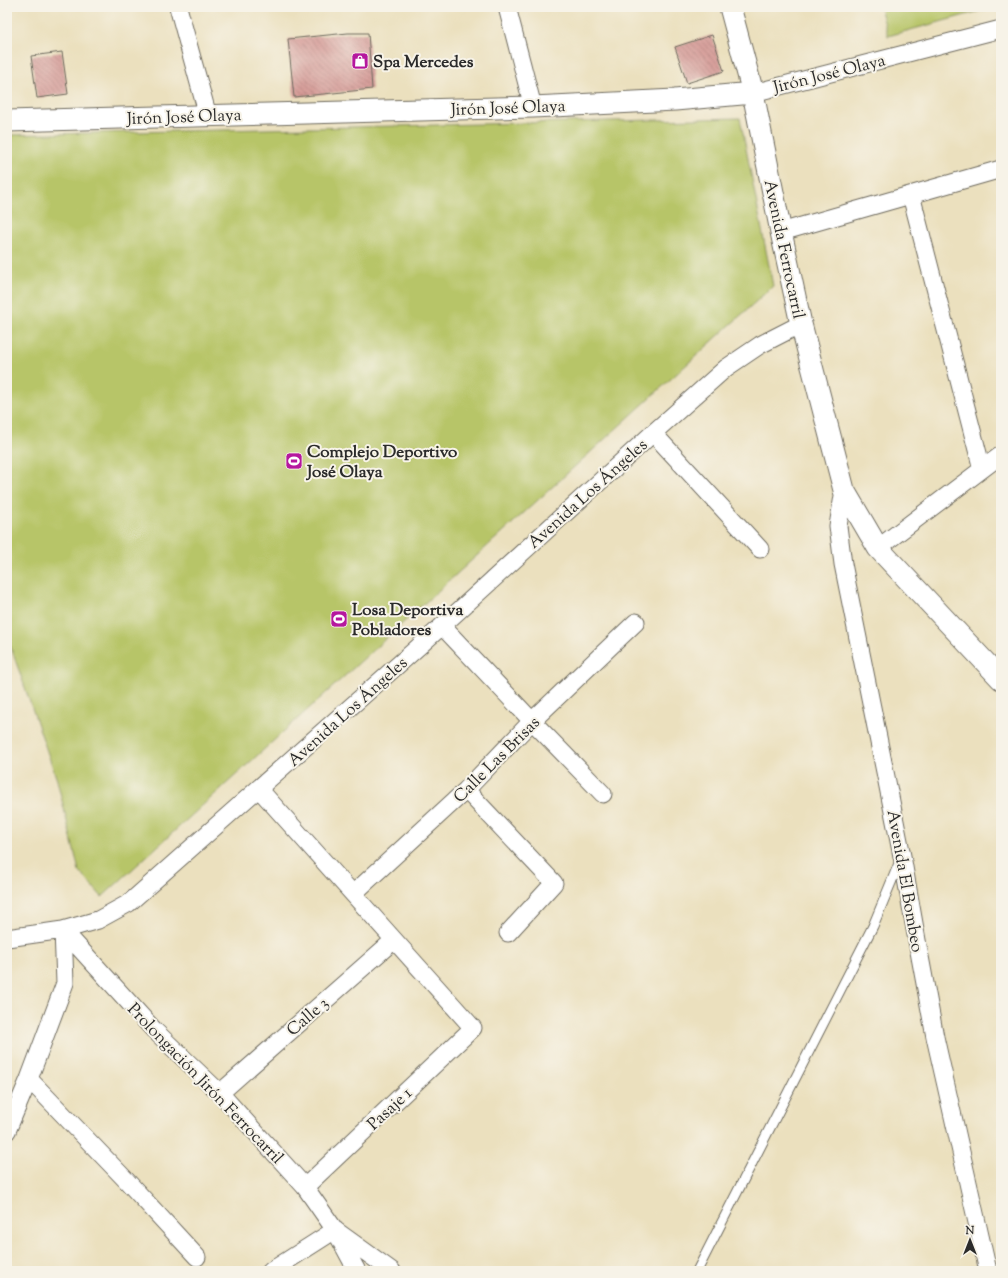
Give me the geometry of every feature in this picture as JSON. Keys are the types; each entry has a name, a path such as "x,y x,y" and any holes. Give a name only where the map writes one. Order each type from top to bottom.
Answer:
{"street":[{"path":"178,7 208,116"},
{"path":"508,7 534,107"},
{"name":"Avenida Ferrocarril","path":"730,7 752,93 801,324 844,490 878,548 1001,679"},
{"name":"Jirón José Olaya","path":"7,121 534,107 675,100 752,93 1001,29"},
{"path":"781,232 1001,169"},
{"path":"911,195 982,469"},
{"name":"Avenida Los Ángeles","path":"63,930 98,920 129,903 442,626 726,368 760,345 801,324"},
{"path":"654,433 760,549"},
{"path":"878,548 1001,455"},
{"name":"Avenida El Bombeo","path":"844,490 838,526 843,564 902,856 935,1037 988,1271"},
{"name":"Calle Las Brisas","path":"353,894 466,790 532,721 636,622"},
{"path":"442,626 603,794"},
{"path":"259,789 394,940"},
{"path":"466,790 554,883 508,933"},
{"path":"7,938 63,930 65,983 29,1079 7,1131"},
{"name":"Prolongación Jirón Ferrocarril","path":"63,930 154,1030 220,1093 305,1187 335,1230 392,1271"},
{"name":"Pasaje 1","path":"305,1187 473,1028 394,940"},
{"name":"Calle 3","path":"220,1093 394,940"},
{"path":"29,1079 126,1180 197,1257"},
{"path":"271,1271 335,1230 357,1271"}],"lane":[{"path":"697,1271 873,926 902,856"}],"green space":[{"path":"880,7 995,7 888,36"},
{"name":"Complejo Deportivo José Olaya","path":"740,118 773,286 102,897 79,871 57,780 7,636 7,135"}],"building":[{"path":"348,33 368,33 372,89 294,97 288,39"},
{"path":"712,35 724,71 687,83 675,47"},
{"path":"62,52 68,94 37,98 31,56"}],"place":[{"name":"Spa Mercedes","path":"360,61"},
{"name":"Complejo Deportivo José Olaya","path":"294,461"},
{"name":"Losa Deportiva Pobladores","path":"339,619"}]}
